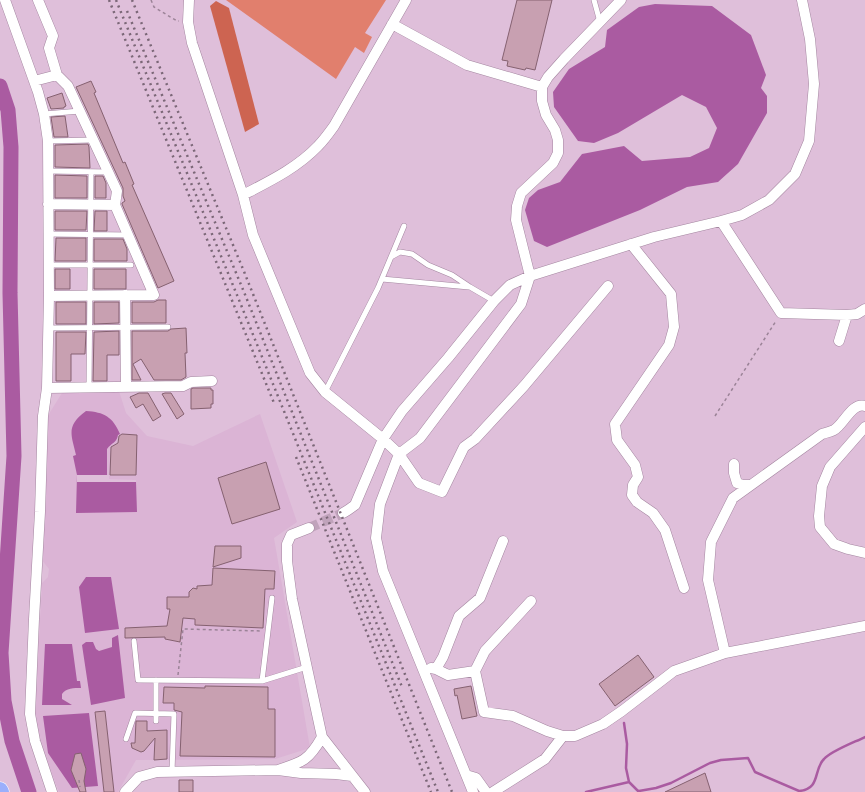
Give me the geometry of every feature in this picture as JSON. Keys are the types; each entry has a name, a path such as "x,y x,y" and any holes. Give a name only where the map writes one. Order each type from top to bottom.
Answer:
{"street":[{"path":"5,0 34,81 44,114 48,141 49,296 47,388 43,416 30,714 35,740 52,792"},
{"path":"38,0 53,36 50,48 57,75 68,86 117,191 115,205 154,295 49,296"},
{"path":"189,0 188,22 192,43 243,195 253,235 310,373 325,392 383,439 399,454 419,483 442,492 464,447 475,439 524,386 608,286"},
{"path":"243,195 273,180 303,160 319,145 334,126 406,0"},
{"path":"473,792 383,571 376,538 380,504 399,454 420,438 521,304 530,276 516,220 517,206 521,193 553,163 558,153 558,140 555,130 546,115 542,101 542,87 548,77 621,0"},
{"path":"343,513 354,505 383,439 402,411 448,358 494,301 510,286 530,276 631,244 742,215 769,200 795,174 810,141 814,84 810,39 802,0"},
{"path":"392,24 467,65 542,87"},
{"path":"34,81 57,75"},
{"path":"48,204 115,205"},
{"path":"721,221 781,313 858,313"},
{"path":"631,244 671,294 674,327 669,345 615,424 617,440 635,464 638,477 633,485 632,495 637,502 653,513 665,530 684,588"},
{"path":"125,295 126,387"},
{"path":"839,341 858,313"},
{"path":"47,388 183,386 191,382 212,381"},
{"path":"725,653 708,580 711,542 733,498 749,485 822,434 834,430 855,407 862,405 865,406"},
{"path":"865,426 830,467 822,486 819,516 820,527 834,544 865,553"},
{"path":"734,464 734,474 737,483 749,485"},
{"path":"309,528 291,535 287,544 287,561 292,599 322,737 365,792"},
{"path":"436,669 443,657 459,616 480,598 503,541"},
{"path":"531,601 485,651 475,671 484,712 512,716 563,736 575,736 603,724 674,671 725,653 865,626"},
{"path":"422,666 436,669 448,675 475,671"},
{"path":"493,792 545,759 563,736"},
{"path":"278,770 301,763 314,752 322,737"},
{"path":"125,792 139,777 158,772 278,770 301,774 336,774 352,776"},
{"path":"466,776 476,778 486,792"}],"lane":[{"path":"594,0 600,22"},
{"path":"44,114 80,111"},
{"path":"48,141 93,140"},
{"path":"48,172 108,172"},
{"path":"90,387 91,172"},
{"path":"325,392 382,279 404,226"},
{"path":"49,234 128,235"},
{"path":"391,258 400,252 412,254 428,265 452,275 494,301"},
{"path":"49,265 131,265"},
{"path":"382,279 470,287"},
{"path":"48,328 168,327"},
{"path":"262,681 272,598"},
{"path":"134,641 138,680 262,681 307,667"},
{"path":"156,680 156,722"},
{"path":"126,739 135,713 174,714 172,772"}],"path":[{"path":"152,0 154,7 177,21 188,22"},
{"path":"715,416 781,313"},
{"path":"177,680 183,629 268,631"},
{"path":"79,780 80,787"}],"shaded area":[{"path":"226,0 386,0 365,33 372,37 364,53 355,47 336,79"},
{"path":"216,1 229,8 259,124 245,132 210,6"},
{"path":"655,4 712,6 751,35 766,75 761,88 767,96 767,113 738,164 718,182 687,187 640,210 547,247 534,241 525,210 529,198 538,190 560,182 582,154 624,146 642,161 690,157 709,148 717,128 706,107 682,95 618,133 594,143 578,141 554,107 553,92 569,69 605,47 607,30 639,7"},
{"path":"119,391 126,413 147,436 193,446 260,414 297,522 274,538 310,748 275,759 136,760 118,792 59,792 38,738 35,709 42,583 48,577 49,569 41,559 47,417 62,393"},
{"path":"86,411 107,416 117,428 120,434 115,442 107,449 107,481 136,482 137,512 76,513 77,475 73,456 76,455 72,431 75,421"},
{"path":"86,577 111,577 119,629 85,633 79,587"},
{"path":"118,635 125,698 91,705 82,645 86,642 93,642 96,649 99,651 112,647 112,638"},
{"path":"45,644 72,644 77,681 80,681 81,688 68,689 62,694 62,699 72,705 42,705"},
{"path":"89,713 98,786 72,788 48,753 43,716"}],"pier":[{"path":"77,475 109,475 109,479 136,480 136,482 77,482"}],"building":[{"path":"517,0 552,0 535,70 526,68 525,70 507,66 508,61 502,60"},
{"path":"91,81 96,92 94,93 123,163 125,162 134,184 132,185 174,281 158,288 122,204 125,201 123,196 123,188 76,87"},
{"path":"62,93 66,106 64,108 51,109 47,98"},
{"path":"65,116 68,137 54,137 51,117"},
{"path":"88,144 90,168 55,167 55,145"},
{"path":"55,175 87,176 87,198 55,198"},
{"path":"95,176 103,176 106,183 106,198 95,198"},
{"path":"55,211 87,211 86,230 55,230"},
{"path":"95,211 107,211 107,231 94,231"},
{"path":"56,238 86,238 86,261 55,261"},
{"path":"94,239 123,239 127,249 127,261 94,261"},
{"path":"55,269 70,269 70,289 55,289"},
{"path":"94,269 126,269 126,289 94,289"},
{"path":"158,300 166,300 166,323 132,323 132,302 154,302"},
{"path":"56,302 86,302 86,324 56,324"},
{"path":"94,302 119,302 119,323 94,324"},
{"path":"186,328 186,377 181,380 154,380 141,359 133,364 141,380 132,380 132,331 168,331 171,329"},
{"path":"119,331 119,355 107,355 107,381 93,381 94,332"},
{"path":"56,332 86,332 85,354 71,354 71,381 56,381"},
{"path":"211,388 211,390 213,390 213,404 211,404 211,408 191,409 191,389"},
{"path":"139,393 148,393 161,416 153,421 143,404 136,408 130,397"},
{"path":"171,393 184,414 177,419 162,394"},
{"path":"122,434 137,435 136,475 110,475 111,447 118,443 119,436"},
{"path":"266,462 280,509 232,524 218,478"},
{"path":"215,546 241,546 241,558 213,567"},
{"path":"213,568 275,571 274,589 265,589 263,628 195,625 195,619 183,618 180,642 165,639 165,637 125,638 125,628 167,626 170,609 167,609 167,597 189,597 189,592 193,588 197,589 197,586 212,585"},
{"path":"638,655 654,677 615,706 599,684"},
{"path":"205,686 268,687 268,709 275,709 275,757 180,756 182,712 174,710 174,703 163,703 164,687 205,688"},
{"path":"471,686 477,716 462,719 457,695 455,696 454,689"},
{"path":"105,711 114,792 104,792 95,712"},
{"path":"136,721 147,721 147,731 167,730 167,759 154,760 155,738 144,751 141,752 132,748 131,743 135,743"},
{"path":"81,753 86,769 84,781 86,792 80,792 71,770 75,754"},
{"path":"705,773 711,792 665,792"},
{"path":"179,780 193,780 193,792 179,792"}],"waterway":[{"path":"0,86 8,110 11,147 10,293 14,456 1,653 4,701 12,741 29,792"},
{"path":"624,723 627,744 626,768 629,782 639,792"},
{"path":"639,791 656,788 671,783 710,763 721,760 748,758 755,772 799,791 806,790 814,783 821,763 827,756 865,737"},
{"path":"586,792 629,782"}],"tunnel":[{"path":"309,528 343,513"}],"railway":[{"path":"109,0 274,403"},
{"path":"116,0 438,792"},
{"path":"132,0 245,274 452,792"},
{"path":"127,11 244,292 402,687"},
{"path":"296,457 431,792"}]}
